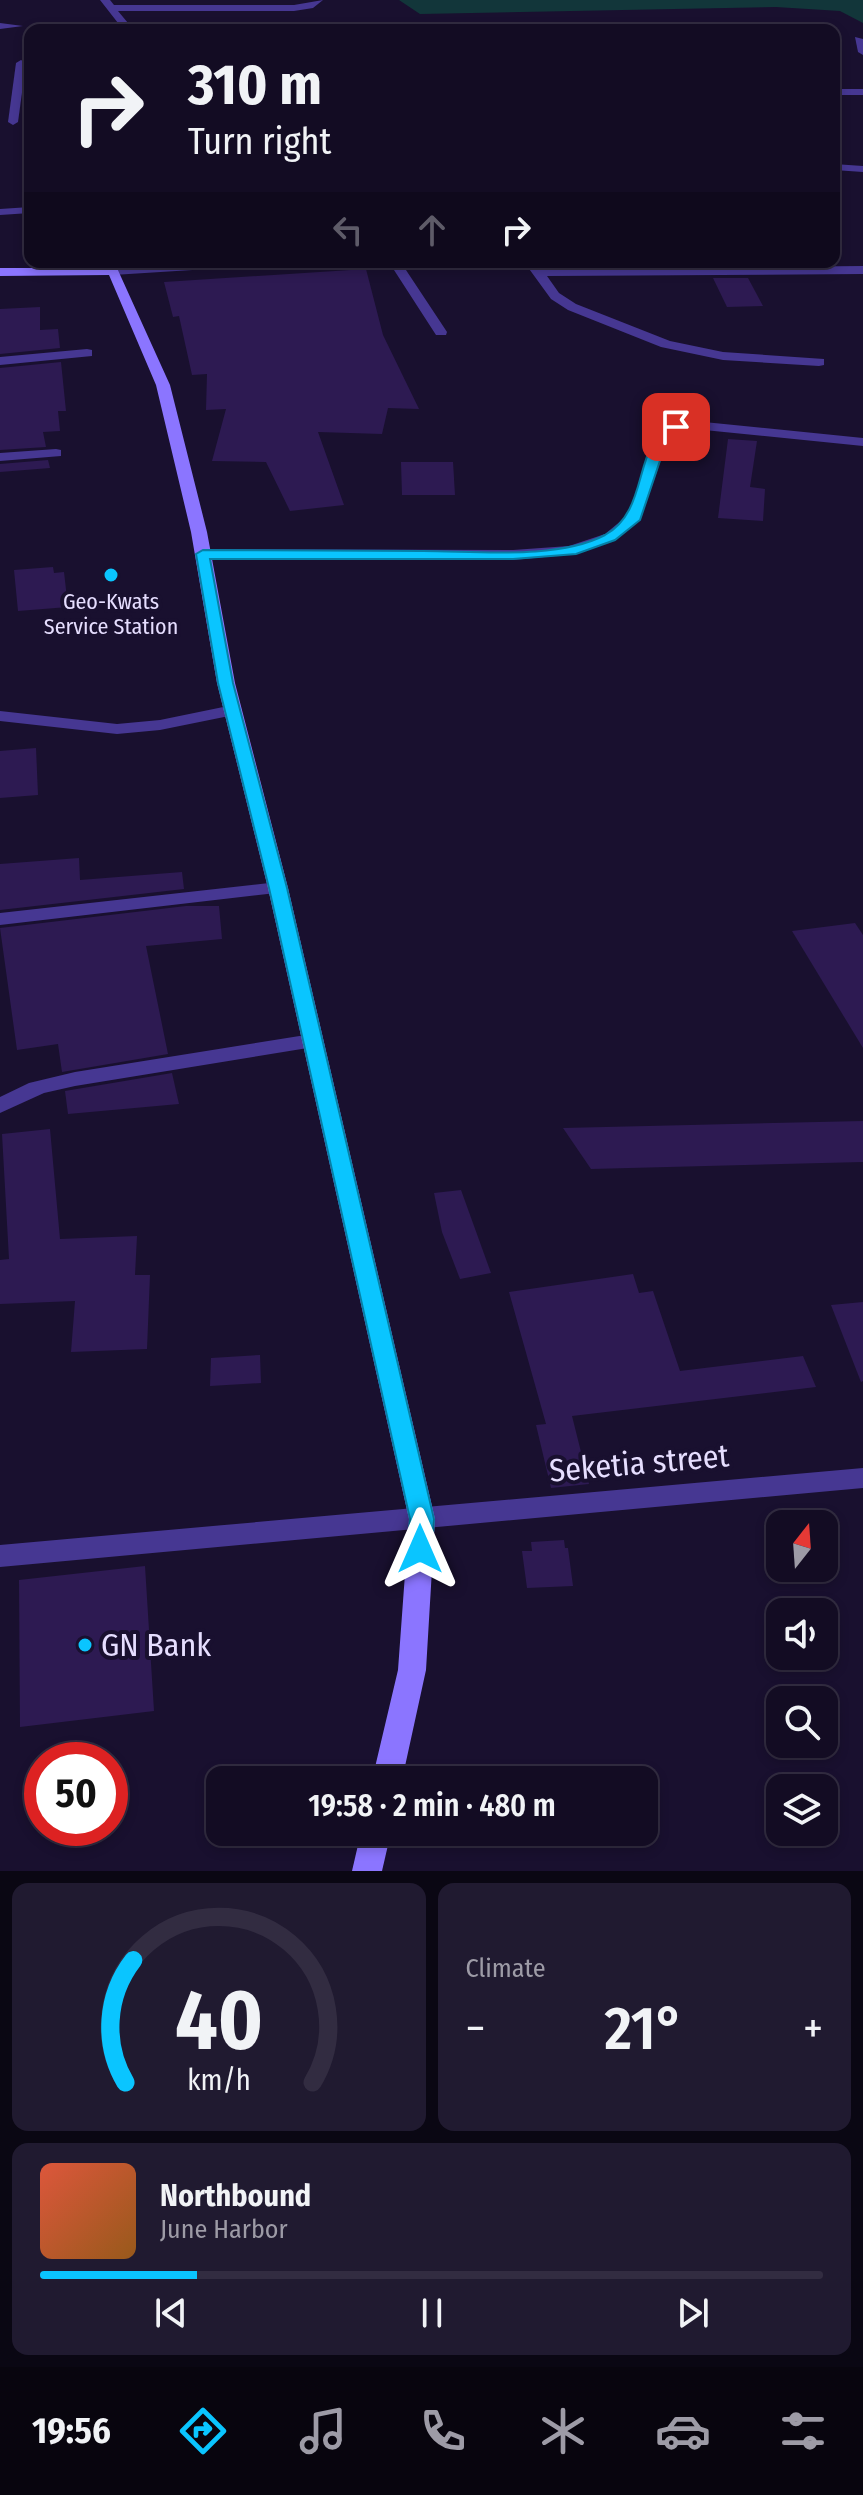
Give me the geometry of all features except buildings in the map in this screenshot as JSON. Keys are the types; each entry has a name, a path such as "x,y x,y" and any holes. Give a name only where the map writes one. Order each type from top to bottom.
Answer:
{"main road":[{"path":"0,272 75,268"},
{"path":"114,268 150,364 163,385 203,554 233,710 278,888 422,1519 412,1670 390,1766"},
{"path":"367,1871 373,1846"}],"street":[{"path":"108,4 294,8 310,6 318,0"},
{"path":"108,4 123,24"},
{"path":"0,26 18,26"},
{"path":"858,39 863,52"},
{"path":"13,122 20,63"},
{"path":"840,92 863,92"},
{"path":"0,101 24,100"},
{"path":"0,123 24,121"},
{"path":"840,167 863,169"},
{"path":"0,212 24,210"},
{"path":"399,268 441,332"},
{"path":"534,268 863,270"},
{"path":"534,268 555,296 572,307 666,344 723,356 819,362"},
{"path":"0,361 87,353"},
{"path":"203,554 513,555 571,551 610,537 635,517 663,435 676,427 704,426 863,442"},
{"path":"0,457 56,453"},
{"path":"0,716 117,729 160,725 233,710"},
{"path":"0,919 278,888"},
{"path":"0,1106 37,1088 75,1079 312,1041"},
{"name":"Seketia street","path":"0,1556 863,1478"}],"green space":[{"path":"399,0 863,0 863,23 840,11 776,7 420,14"}],"place":[{"name":"Geo-Kwats Service Station","path":"111,575"},
{"name":"GN Bank","path":"85,1645"}],"route":[{"path":"420,1549 422,1519 278,888 226,683 203,554 513,555 571,551 610,537 635,517 663,435 676,427"}]}
